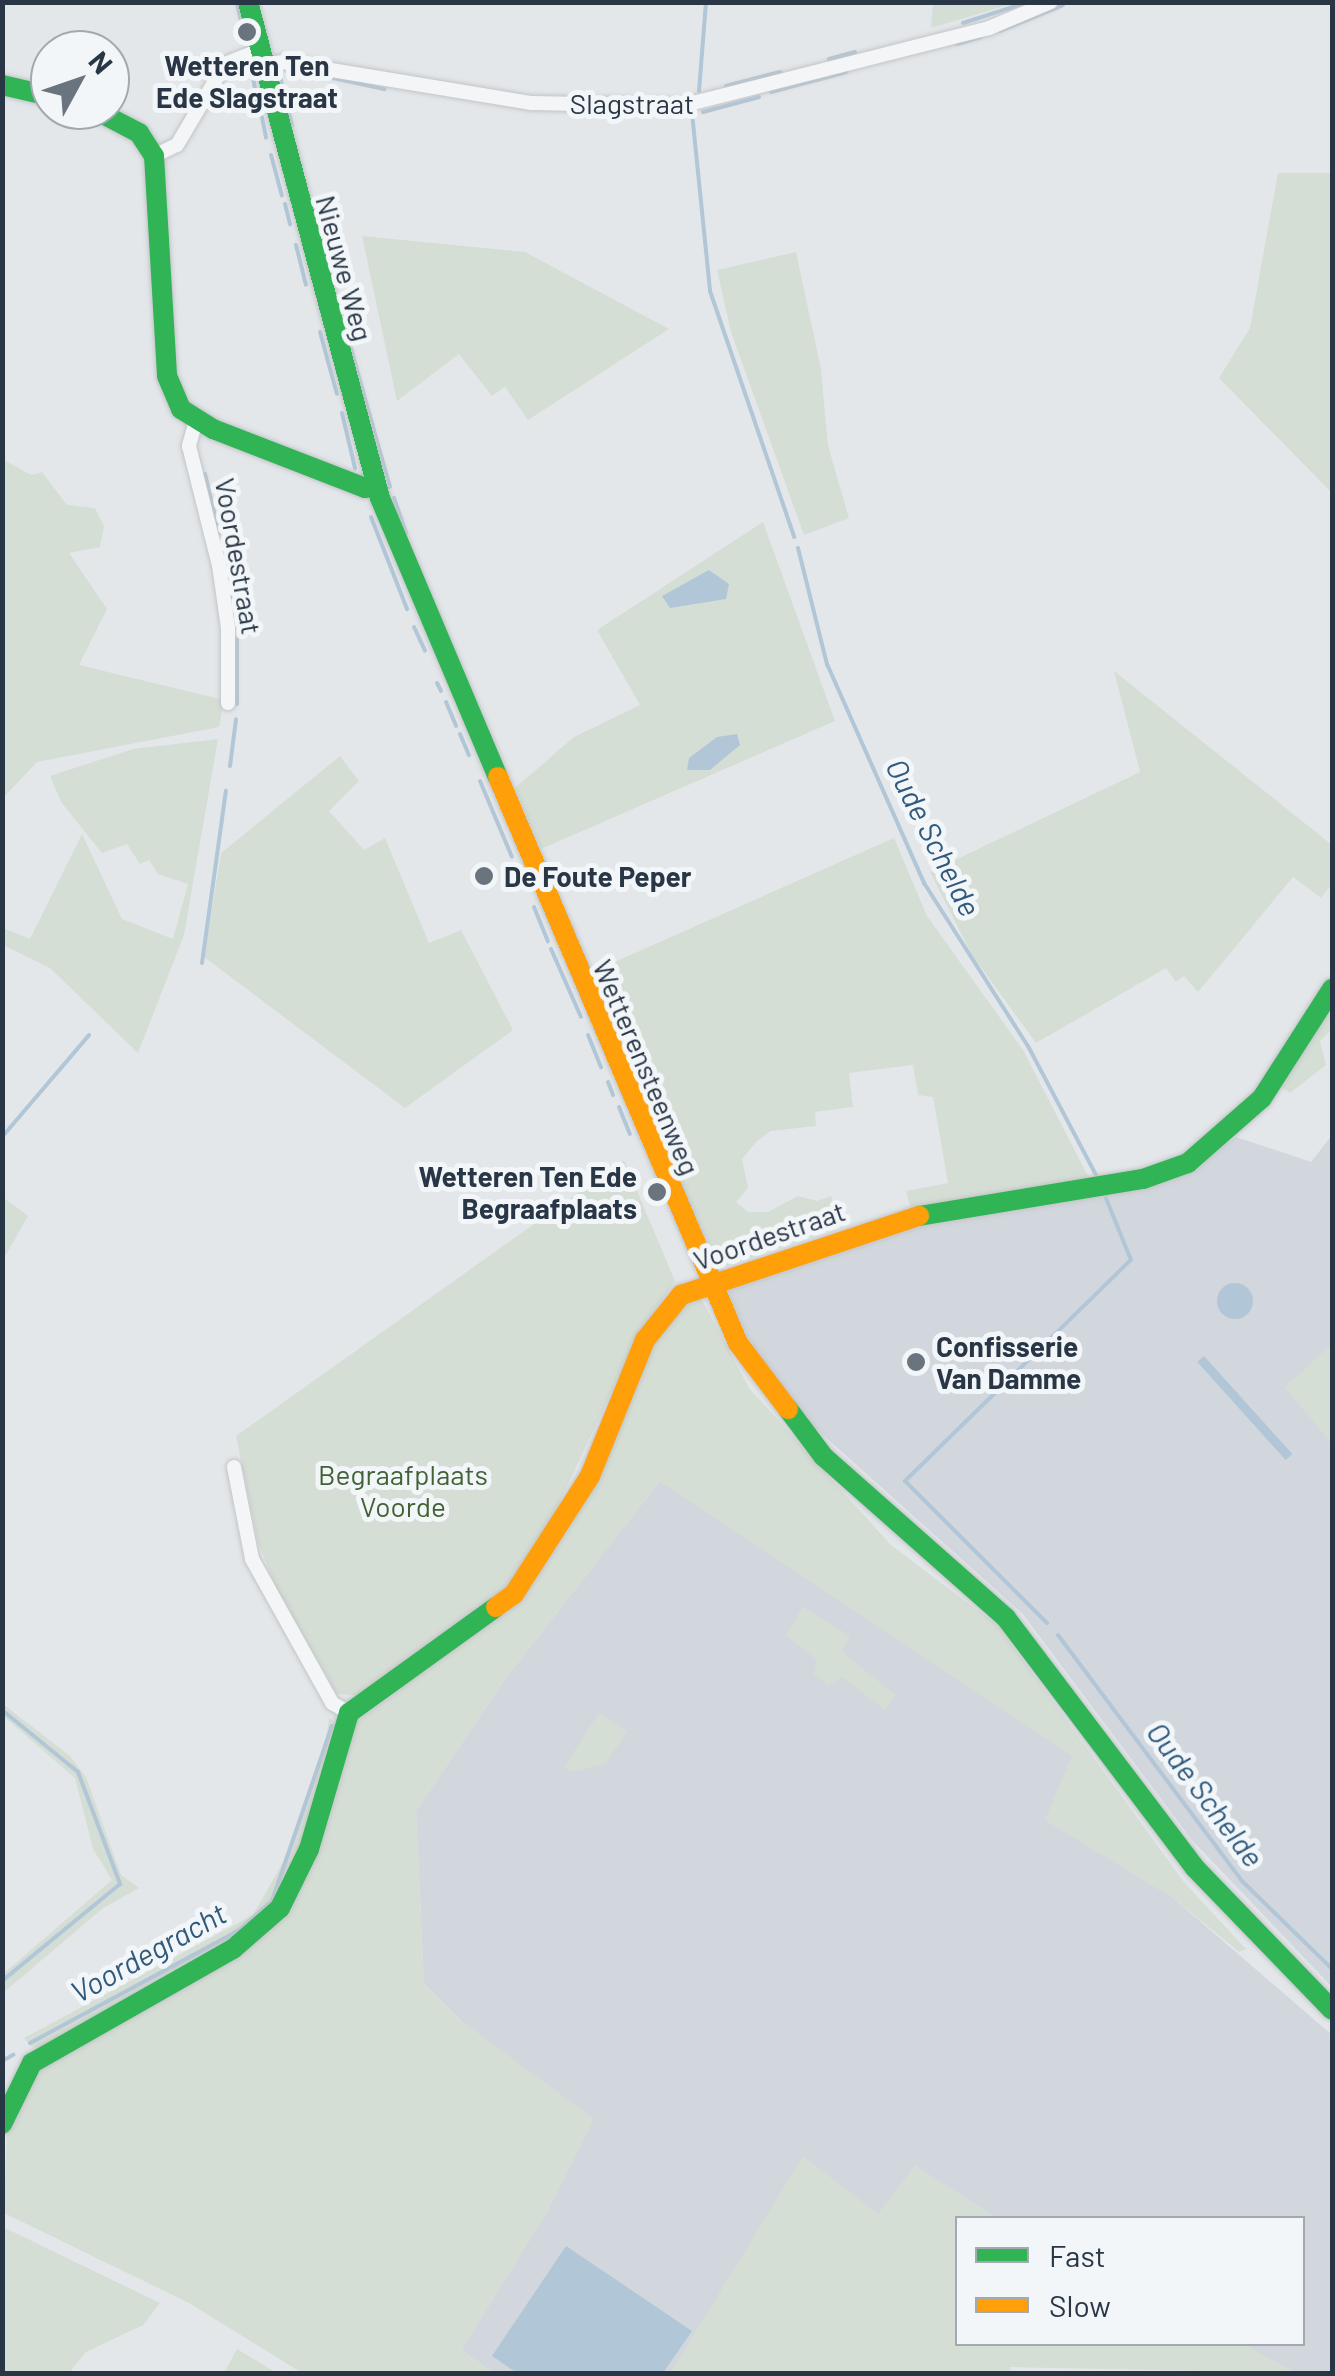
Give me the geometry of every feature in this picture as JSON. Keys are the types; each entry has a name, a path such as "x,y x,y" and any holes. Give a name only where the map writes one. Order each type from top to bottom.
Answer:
{"street":[{"name":"Nieuwe Weg","path":"248,2 376,486"},
{"name":"Slagstraat","path":"260,57 532,102 681,106 989,28 1051,2"},
{"path":"154,156 177,145 224,64 260,57"},
{"path":"2,85 30,91"},
{"path":"130,128 139,133 154,156 167,376 177,403 196,421 365,488 376,486"},
{"name":"Voordestraat","path":"196,421 188,446 221,579 228,703"},
{"name":"Wetterensteenweg","path":"376,486 709,1286 738,1344 823,1456 1006,1618 1195,1868 1332,2010"},
{"name":"Voordestraat","path":"349,1714 514,1594 590,1476 659,1317 682,1296 894,1220 1143,1179 1188,1163 1262,1098 1332,989"},
{"path":"2,2124 32,2064 233,1948 280,1908 309,1848 349,1714 332,1703 252,1559 234,1467"}],"shaded area":[{"path":"1332,1135 1332,1987 1192,1840 1022,1613 794,1409 747,1336 727,1290 898,1228 1177,1178 1236,1137 1311,1162"},
{"path":"660,1481 1073,1756 1046,1820 1172,1897 1332,2035 1332,2373 1295,2373 1246,2346 1305,2346 1305,2216 993,2216 915,2166 879,2214 731,2282 670,2373 494,2373 461,2350 547,2212 593,2119 461,2021 424,1984 416,1811 502,1683"}],"green space":[{"path":"933,2 1015,3 931,28"},
{"path":"1278,173 1332,173 1332,493 1219,378 1250,328"},
{"path":"362,236 525,252 669,329 528,420 505,387 492,396 459,354 397,401"},
{"path":"796,252 821,369 828,446 849,518 804,535 731,332 717,270"},
{"path":"2,459 31,475 42,472 67,505 95,508 104,526 100,547 69,553 107,609 79,665 224,700 219,727 37,762 3,798"},
{"path":"763,522 835,721 541,849 515,788 574,737 640,705 597,630"},
{"path":"1114,671 1332,845 1332,884 1321,898 1293,877 1198,992 1184,976 1176,982 1166,968 1036,1043 972,955 930,872 1140,772"},
{"path":"218,739 184,935 138,1053 50,968 3,945 3,928 30,939 82,834 122,919 173,939 188,884 158,874 149,860 140,864 127,844 102,853 61,802 50,776 133,749"},
{"path":"340,756 359,781 329,811 364,850 385,838 429,943 461,930 513,1030 405,1108 204,957 221,853"},
{"path":"894,838 927,916 1023,1050 1091,1182 911,1209 906,1191 948,1183 933,1097 918,1095 913,1065 849,1073 853,1107 815,1112 816,1126 771,1131 757,1141 742,1159 748,1188 736,1202 748,1212 768,1212 798,1196 817,1201 831,1196 841,1227 717,1269 592,972"},
{"path":"1332,1000 1332,1029 1320,1041 1326,1065 1290,1093 1279,1086"},
{"name":"Begraafplaats Voorde","path":"624,1160 675,1281 639,1334 544,1535 507,1588 480,1610 362,1696 337,1694 278,1592 258,1542 236,1436"},
{"path":"3,1197 28,1216 3,1260"},
{"path":"700,1296 749,1388 891,1545 997,1625 1184,1882 1246,1949 1239,1952 1172,1897 1045,1820 1072,1756 660,1481 502,1683 416,1811 424,1984 461,2021 594,2119 547,2212 461,2350 494,2373 302,2373 189,2303 4,2213 7,2123 36,2068 288,1907 353,1724 502,1614 539,1573 593,1480 651,1342 684,1302"},
{"path":"1332,1344 1332,1442 1331,1443 1285,1387"},
{"path":"803,1607 850,1636 841,1651 895,1695 885,1710 842,1677 829,1686 814,1674 817,1660 786,1635"},
{"path":"3,1704 70,1756 86,1777 121,1875 139,1888 102,1909 3,1993 3,1974 112,1880 93,1849 75,1778 3,1716"},
{"path":"599,1713 627,1732 605,1764 571,1772 564,1767"},
{"path":"329,1718 338,1724 309,1826 285,1887 252,1929 38,2048 31,2046 24,2038 253,1915 283,1862 324,1752"},
{"path":"803,2156 878,2214 915,2166 993,2216 955,2216 955,2346 1246,2346 1295,2373 1010,2367 1011,2374 670,2374"},
{"path":"2,2227 160,2303 143,2325 86,2352 69,2373 3,2373"},
{"path":"237,2349 277,2373 224,2373"}],"water":[{"path":"709,570 729,584 726,599 670,608 662,596"},
{"path":"737,734 740,745 710,770 687,770 689,758 717,737"},
{"path":"1235,1283 1248,1288 1253,1301 1248,1314 1235,1319 1222,1314 1217,1301 1222,1288"},
{"path":"1204,1356 1292,1454 1286,1460 1197,1362"},
{"path":"566,2246 692,2331 663,2373 517,2373 492,2356"}],"waterway":[{"path":"237,2 243,31"},
{"name":"Oude Schelde","path":"699,91 706,2"},
{"path":"963,23 1022,4"},
{"path":"1000,31 1063,5"},
{"path":"957,44 981,37"},
{"path":"829,59 855,52"},
{"path":"244,62 250,62 258,104"},
{"path":"726,86 780,72"},
{"path":"771,92 846,72"},
{"path":"315,74 384,89"},
{"path":"280,77 292,126"},
{"path":"703,112 759,97"},
{"name":"Oude Schelde","path":"692,113 710,291 794,537"},
{"path":"262,117 266,138"},
{"path":"271,155 282,196"},
{"path":"285,204 290,224"},
{"path":"296,245 306,285"},
{"path":"345,328 390,487"},
{"path":"320,332 337,394"},
{"path":"342,413 355,468"},
{"path":"205,474 219,533"},
{"path":"394,498 406,533"},
{"path":"371,517 407,609"},
{"path":"223,548 236,623"},
{"name":"Oude Schelde","path":"798,548 827,664 924,883 1028,1046 1097,1177"},
{"path":"414,627 425,651"},
{"path":"237,639 237,704"},
{"path":"437,683 441,691"},
{"path":"446,702 456,726"},
{"path":"230,766 236,719"},
{"path":"460,734 469,755"},
{"path":"480,781 512,857"},
{"path":"202,963 226,791"},
{"path":"516,865 525,885"},
{"path":"534,907 548,941"},
{"path":"551,949 581,1017"},
{"path":"2,1137 89,1035"},
{"path":"588,1035 601,1067"},
{"path":"608,1082 613,1095"},
{"path":"619,1107 630,1134"},
{"name":"Oude Schelde","path":"1047,1623 905,1481 1131,1260 1106,1198"},
{"name":"Oude Schelde","path":"1058,1635 1243,1882 1332,1969"},
{"path":"2,1710 78,1772 120,1884 2,1981"},
{"name":"Voordegracht","path":"30,2043 238,1931 272,1901 332,1726"},
{"path":"2,2061 13,2055"},
{"path":"2,2077 2,2082"}],"traffic: fast":[{"path":"248,2 380,498 498,777"},
{"path":"2,85 30,91"},
{"path":"130,128 139,133 154,156 167,376 181,409 213,429 365,488 376,486"},
{"path":"919,1216 1143,1179 1188,1163 1262,1098 1332,989"},
{"path":"788,1409 823,1456 1006,1618 1195,1868 1332,2010"},
{"path":"2,2124 32,2063 233,1949 280,1908 309,1849 349,1713 496,1607"}],"traffic: slow":[{"path":"498,777 738,1343 788,1409"},
{"path":"496,1607 514,1594 590,1476 645,1340 681,1295 919,1216"}],"place":[{"name":"Wetteren Ten Ede Slagstraat","path":"247,32"},
{"name":"De Foute Peper","path":"484,876"},
{"name":"Wetteren Ten Ede Begraafplaats","path":"657,1192"},
{"name":"Confisserie Van Damme","path":"916,1362"}]}
